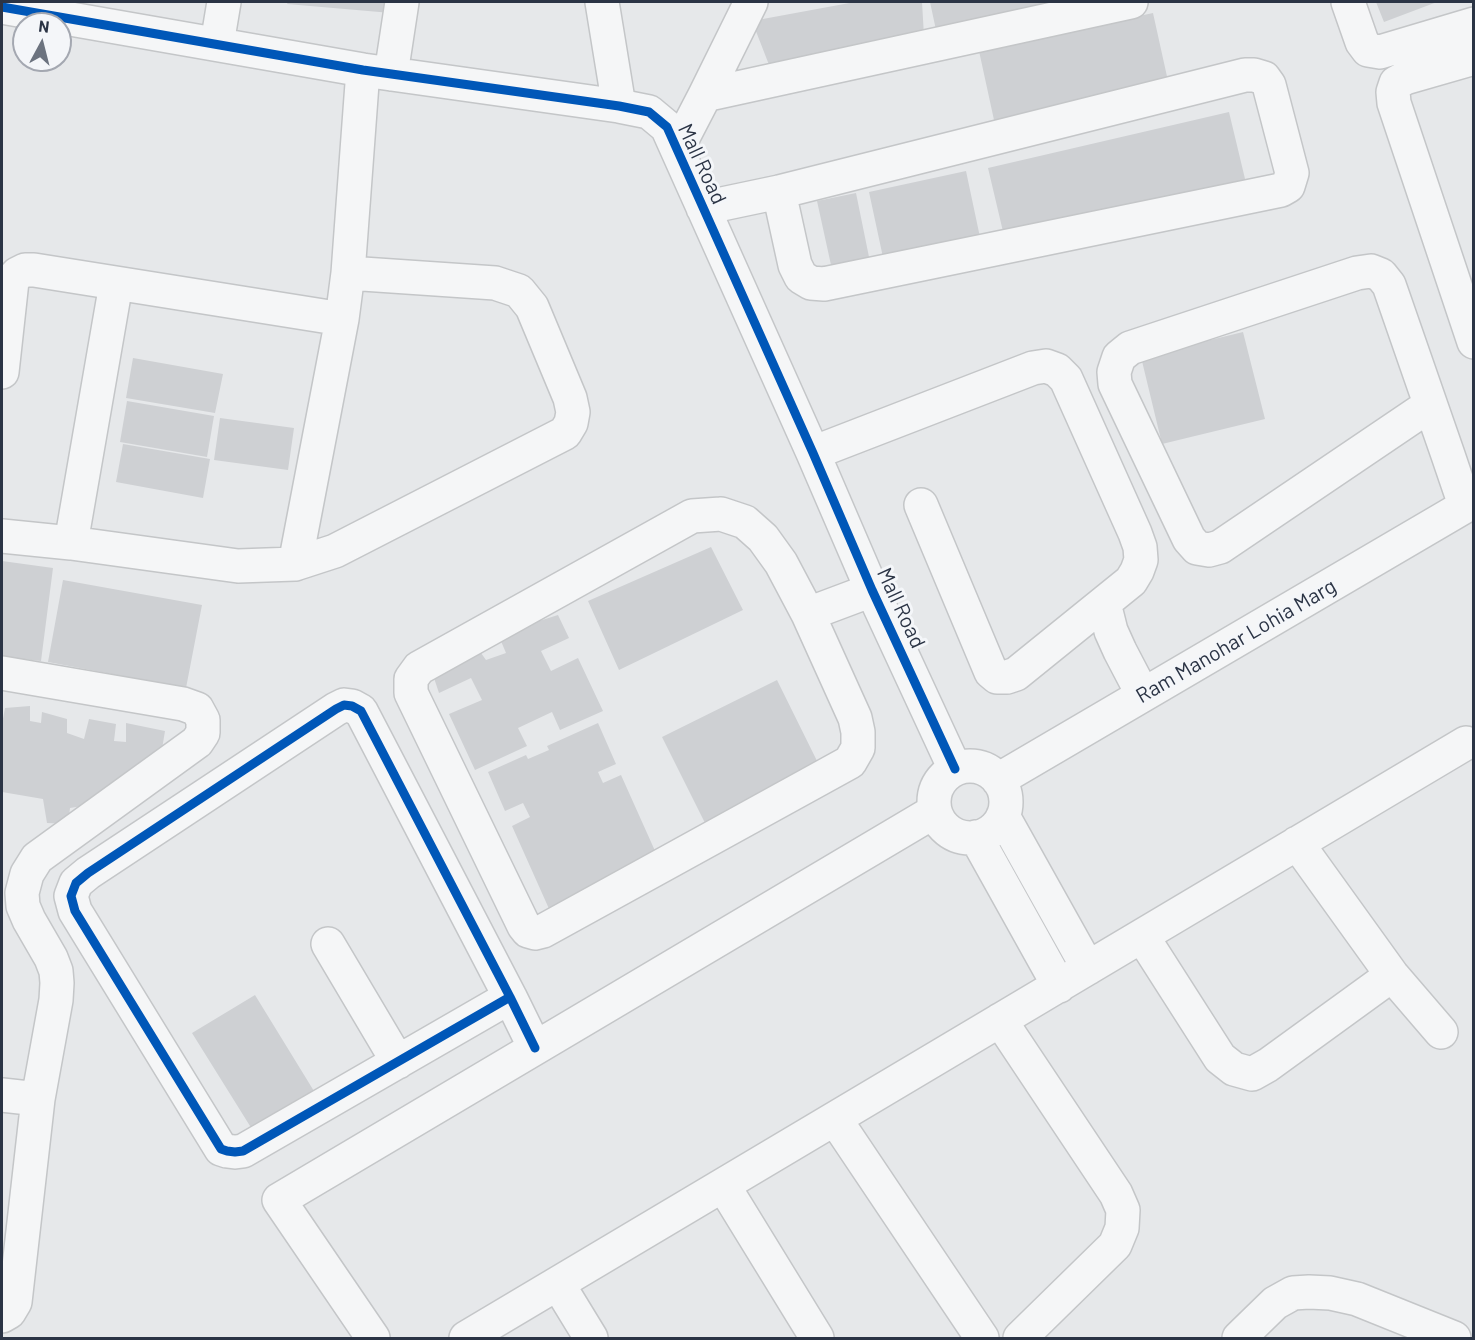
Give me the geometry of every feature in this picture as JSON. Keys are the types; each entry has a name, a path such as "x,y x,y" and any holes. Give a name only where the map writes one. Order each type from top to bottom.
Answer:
{"street":[{"path":"217,44 224,2"},
{"path":"295,564 342,319 377,72 402,2"},
{"path":"602,2 619,106"},
{"path":"677,149 751,2"},
{"path":"705,95 1131,2"},
{"path":"1348,2 1362,42 1368,50 1380,52 1473,24"},
{"name":"Mall Road","path":"2,7 377,72 649,112 667,128 677,149 872,590 956,769"},
{"path":"1473,58 1405,78 1396,82 1393,92 1394,103 1473,342"},
{"path":"703,208 779,192 1245,75 1264,78 1269,85 1292,173 1288,186 1281,190 824,284 811,283 801,277 795,265 779,192"},
{"path":"2,372 12,281 17,274 25,270 342,319"},
{"path":"1430,405 1220,547 1209,550 1197,548 1189,539 1115,384 1114,372 1119,357 1130,348 1357,273 1371,271 1380,275 1389,285 1430,405 1469,503"},
{"path":"2,536 238,566 295,564 335,552 565,433 572,423 573,412 570,398 532,307 519,291 495,284 348,273"},
{"path":"71,543 116,284"},
{"path":"813,453 1033,368 1046,366 1058,370 1066,379 1135,533 1140,547 1141,560 1131,581 1104,603 1016,674 997,677 991,672 921,505"},
{"name":"Ram Manohar Lohia Marg","path":"998,780 1469,503"},
{"path":"721,514 745,522 763,538 781,563 808,614 855,718 858,748 850,762 543,931 536,933 528,931 411,693 411,678 419,668 692,516 721,514"},
{"path":"808,614 872,590"},
{"path":"1104,603 1120,651 1143,695"},
{"path":"2,674 183,704 197,709 203,720 202,733 197,742 37,858 27,874 22,893 23,906 51,958 56,971 57,983 38,1099 15,1302 9,1312 2,1316"},
{"path":"510,998 243,1151 227,1152 221,1149 75,911 71,896 76,883 87,873 336,709 344,705 352,706 361,711 510,998 535,1048"},
{"path":"466,1338 1466,743"},
{"path":"967,766 979,767 989,772 1003,788 1005,798 1003,816 987,833 976,837 962,837 952,833 945,828 935,811 935,791 947,774 956,769 967,766"},
{"path":"373,1338 279,1200 935,811"},
{"path":"1003,816 1088,968"},
{"path":"976,837 1059,986"},
{"path":"1297,843 1392,975 1441,1032"},
{"path":"1142,936 1220,1058 1234,1069 1252,1074 1268,1065 1392,975"},
{"path":"328,944 398,1062"},
{"path":"1000,1020 1116,1194 1123,1210 1122,1228 1115,1245 1020,1338"},
{"path":"2,1095 38,1099"},
{"path":"835,1119 982,1338"},
{"path":"723,1185 817,1338"},
{"path":"558,1284 591,1338"},
{"path":"1239,1338 1275,1303 1293,1293 1330,1293 1357,1299 1454,1338"}],"building":[{"path":"288,2 392,2 391,13 287,4"},
{"path":"855,2 922,2 924,36 771,70 752,21"},
{"path":"930,2 1060,2 936,30"},
{"path":"1376,2 1437,2 1384,22"},
{"path":"1153,13 1168,81 994,120 979,51"},
{"path":"1229,112 1246,183 1005,240 988,168"},
{"path":"966,171 981,242 884,262 869,192"},
{"path":"856,193 869,257 831,265 817,201"},
{"path":"1243,332 1265,419 1162,444 1141,357"},
{"path":"133,358 223,374 215,413 126,398"},
{"path":"127,401 214,416 207,457 120,442"},
{"path":"220,418 294,428 288,470 214,460"},
{"path":"123,444 210,459 203,498 116,482"},
{"path":"711,547 743,610 619,670 588,601"},
{"path":"2,561 53,568 41,661 2,657"},
{"path":"63,580 202,605 186,688 48,662"},
{"path":"558,615 569,638 541,651 551,671 578,658 603,711 560,730 552,712 518,728 527,746 475,770 449,714 482,700 471,678 439,693 432,672 476,646 486,660 506,653 498,634"},
{"path":"777,680 820,767 705,823 662,737"},
{"path":"30,706 30,721 41,723 42,712 67,719 67,733 84,739 89,719 116,724 114,741 126,742 126,723 165,731 159,767 112,801 70,808 68,824 47,823 43,799 2,792 2,724 5,708"},
{"path":"598,723 616,764 598,772 603,783 621,775 660,862 550,911 512,826 530,817 523,803 505,811 488,772 526,755 528,759 549,750 547,746"},
{"path":"255,995 317,1096 255,1134 192,1033"}],"cycle path":[{"path":"2,7 363,70 649,112 667,127 872,590 955,769"},
{"path":"510,997 243,1151 227,1151 221,1149 75,911 71,896 76,883 88,873 336,709 344,705 352,706 361,711 510,997 535,1048"}]}
